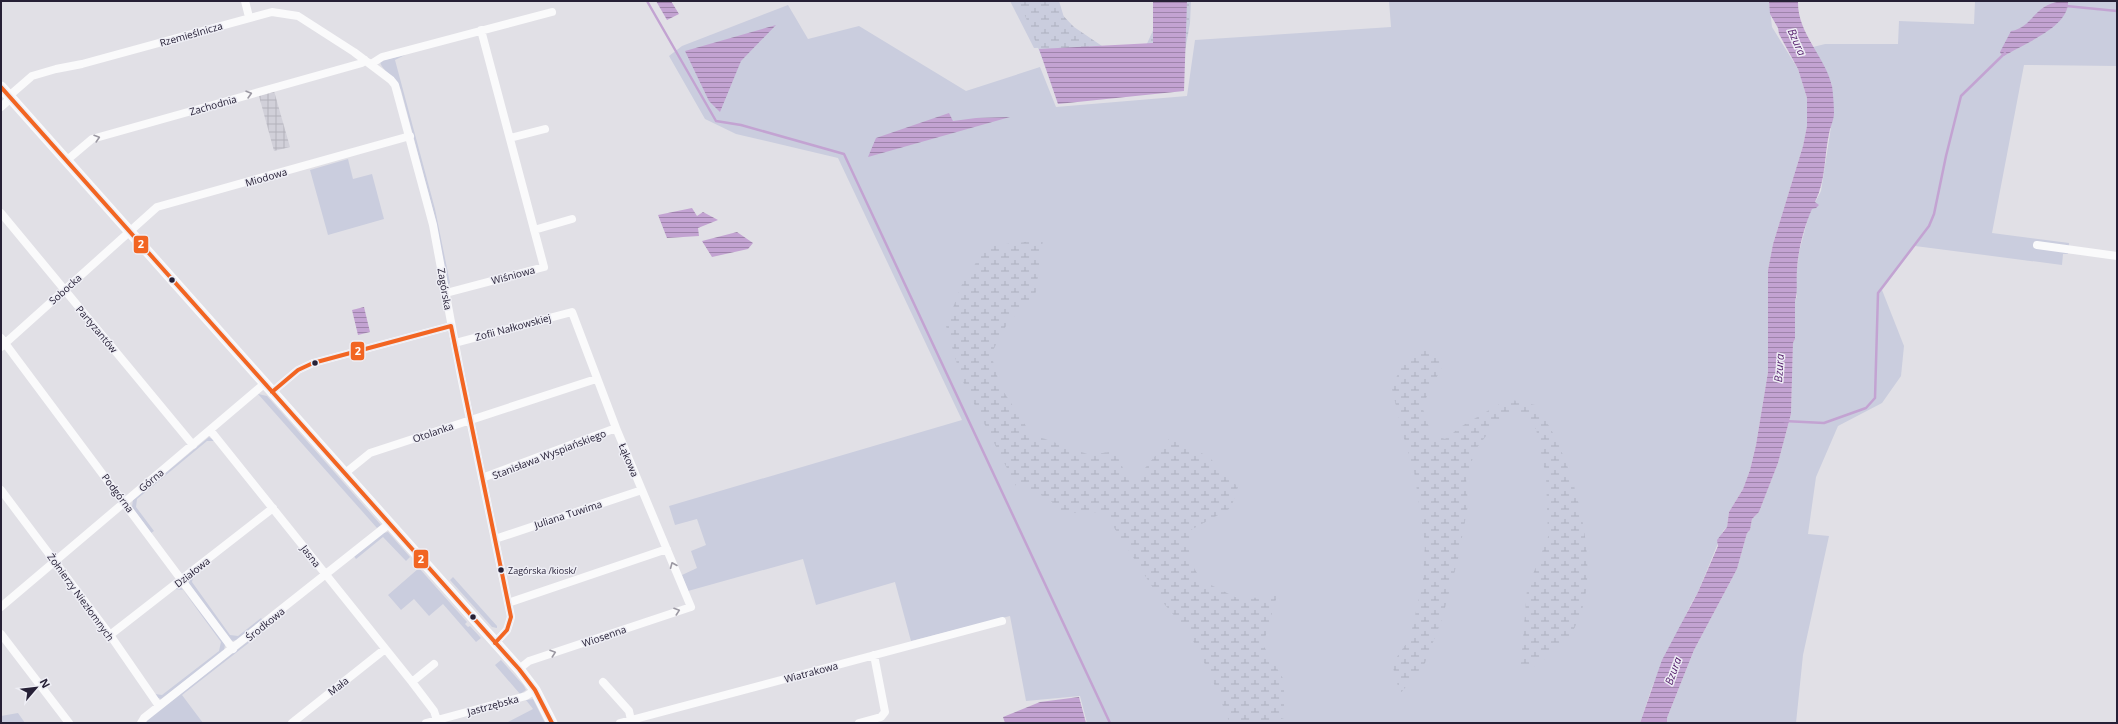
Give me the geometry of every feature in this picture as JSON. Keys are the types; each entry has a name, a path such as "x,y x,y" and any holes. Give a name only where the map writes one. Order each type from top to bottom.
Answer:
{"main road":[{"path":"1,87 519,669 535,690 548,712 552,723"}],"street":[{"path":"245,1 249,17"},
{"name":"Rzemieślnicza","path":"1,107 32,76 56,68 97,60 249,17 272,12 293,14 368,62"},
{"name":"Zachodnia","path":"66,161 92,139 382,57 552,12"},
{"name":"Wiśniowa","path":"446,292 544,267 481,30"},
{"name":"Zagórska","path":"368,62 395,85 433,225 451,326 508,603 510,624 503,635 495,643"},
{"path":"510,138 545,129"},
{"name":"Miodowa","path":"129,232 157,207 410,136"},
{"name":"Partyzantów","path":"1,213 193,445"},
{"path":"534,230 572,219"},
{"name":"Sobocka","path":"2,343 129,232"},
{"path":"2037,245 2117,256"},
{"name":"Zofii Nałkowskiej","path":"455,342 572,312"},
{"name":"Łąkowa","path":"572,312 596,379 691,607"},
{"path":"272,392 298,370 313,363 451,326"},
{"name":"Podgórna","path":"2,343 124,502 232,649"},
{"name":"Otolanka","path":"344,474 370,453 596,379"},
{"name":"Górna","path":"1,607 264,384"},
{"name":"Stanisława Wyspiańskiego","path":"482,478 616,428"},
{"name":"Jasna","path":"210,430 434,710 437,720"},
{"name":"Żołnierzy Niezłomnych","path":"1,490 110,635 159,706"},
{"name":"Juliana Tuwima","path":"494,539 642,490"},
{"name":"Działowa","path":"110,635 273,508"},
{"name":"Środkowa","path":"141,723 144,718 389,524"},
{"path":"508,603 667,549"},
{"name":"Wiosenna","path":"519,669 529,661 691,607"},
{"name":"Wiatrakowa","path":"620,723 1002,621"},
{"path":"1,634 67,721"},
{"name":"Mała","path":"292,723 385,649"},
{"path":"859,723 881,717 886,712 874,655"},
{"path":"412,682 434,664"},
{"path":"603,682 629,711 631,720"},
{"name":"Jastrzębska","path":"426,723 526,696 535,690"}],"shaded area":[{"path":"274,91 290,147 274,151 259,96"}],"green space":[{"path":"1010,1 1059,1 1073,47 1034,48"},
{"path":"1019,1 1049,1 1074,27 1102,46 1144,50 1156,24 1154,1 1191,1 1190,23 1180,79 1043,60"},
{"path":"1389,1 1769,1 1772,27 1798,69 1807,98 1807,126 1803,146 1773,244 1768,270 1768,372 1756,445 1750,470 1743,489 1729,512 1727,527 1723,531 1698,592 1652,687 1640,723 1087,723 1080,696 1026,701 1010,616 911,641 895,582 816,605 803,559 688,591 682,575 697,568 691,551 706,545 697,519 675,525 669,506 962,420 838,158 736,134 705,119 669,56 682,46 788,5 808,39 859,26 966,91 1040,67 1056,107 1187,96 1195,40 1391,27"},
{"path":"1975,1 2117,1 2117,66 2024,65 1992,233 2069,243 2068,254 2063,254 2062,265 1915,246 1882,290 1904,346 1901,376 1882,403 1838,426 1816,477 1808,534 1829,536 1803,655 1796,723 1667,723 1667,718 1694,650 1737,569 1747,533 1750,530 1752,519 1759,512 1778,463 1791,414 1793,343 1795,339 1795,301 1797,296 1795,288 1799,252 1809,214 1821,191 1831,127 1832,85 1813,47 1825,44 1898,44 1899,21 1974,24"},
{"path":"405,55 395,60 435,209 450,283 447,285 436,221 401,90 396,81 383,68 380,61"},
{"path":"348,159 353,179 372,174 384,219 328,235 310,170"},
{"path":"1043,240 1035,297 1008,322 991,354 1000,386 1031,434 1090,455 1115,451 1131,485 1169,439 1208,456 1238,487 1231,508 1189,531 1190,561 1201,580 1235,597 1262,598 1278,592 1263,645 1284,680 1284,718 1257,723 1229,721 1210,674 1189,633 1160,599 1104,512 1062,513 1048,498 1016,486 961,378 946,326 962,284 987,246"},
{"path":"1425,348 1445,361 1422,406 1431,433 1445,439 1462,426 1508,399 1535,405 1553,433 1563,454 1572,479 1585,534 1587,563 1586,590 1581,614 1570,635 1553,652 1520,676 1527,589 1548,537 1546,476 1536,429 1516,410 1496,423 1476,449 1466,478 1468,505 1458,559 1442,619 1425,663 1400,694 1392,664 1410,638 1423,580 1425,543 1414,471 1403,435 1392,389 1403,360"},
{"path":"258,394 267,396 381,525 377,528"},
{"path":"209,437 215,441 207,441 137,499 136,507 154,531 151,533 132,507 133,500"},
{"path":"388,532 410,557 406,561 383,537 356,559 354,556 383,533"},
{"path":"419,568 467,622 465,624 468,627 470,626 481,638 476,642 443,604 429,616 414,599 401,610 388,595"},
{"path":"194,573 192,582 230,635 238,636 261,618 263,621 238,640 231,641 189,584 189,578"},
{"path":"453,577 497,626 497,628 492,627 450,580"},
{"path":"180,586 225,644 224,651 161,699 155,694 162,695 219,651 221,642 183,590 175,589"},
{"path":"268,626 269,627 182,695 203,723 145,723 149,718"},
{"path":"501,660 526,690 520,694 495,665"},
{"path":"533,699 545,723 506,723 533,709 526,700"},
{"path":"18,713 25,723 1,723 1,716"}],"water":[{"path":"656,1 671,1 679,14 667,20"},
{"path":"1153,1 1187,1 1184,91 1058,104 1039,49 1153,43"},
{"name":"Bzura","path":"1769,1 1798,1 1799,13 1806,34 1824,65 1832,86 1834,106 1834,116 1827,143 1823,177 1819,194 1815,202 1819,205 1812,209 1809,216 1799,255 1795,301 1795,339 1793,343 1791,414 1778,463 1759,512 1752,519 1750,530 1747,533 1737,569 1694,650 1667,718 1667,723 1640,723 1662,660 1698,592 1718,546 1717,540 1727,527 1729,512 1743,489 1750,470 1756,445 1768,372 1768,270 1773,244 1803,146 1807,126 1807,98 1798,69 1770,14"},
{"path":"2068,1 2067,10 2062,19 2054,27 2004,56 2001,54 2000,52 2011,31 2019,29 2025,25 2041,9 2048,5 2056,2"},
{"path":"776,25 741,61 720,112 709,101 685,51"},
{"path":"949,113 953,121 976,118 1010,117 868,157 876,138"},
{"path":"692,208 697,216 703,212 718,220 698,228 699,236 667,238 658,215"},
{"path":"737,232 753,243 748,249 712,257 702,241"},
{"path":"364,307 370,332 358,335 352,310"},
{"path":"1079,697 1086,723 1005,723 1003,717 1040,702"}],"waterway":[{"path":"647,1 716,121 741,125 844,154 1110,723"},
{"path":"2066,6 2117,11"},
{"path":"1784,421 1824,423 1866,408 1875,398 1878,293 1929,226 1934,214 1946,156 1961,96 2005,53"}],"transit line":[{"name":"2","path":"1,87 519,669 535,690 552,723"},
{"name":"2","path":"451,326 511,617 507,630 495,643"},
{"name":"2","path":"272,392 298,370 313,363 451,326"}],"place":[{"name":"Zagórska /kiosk/","path":"501,570"}]}
